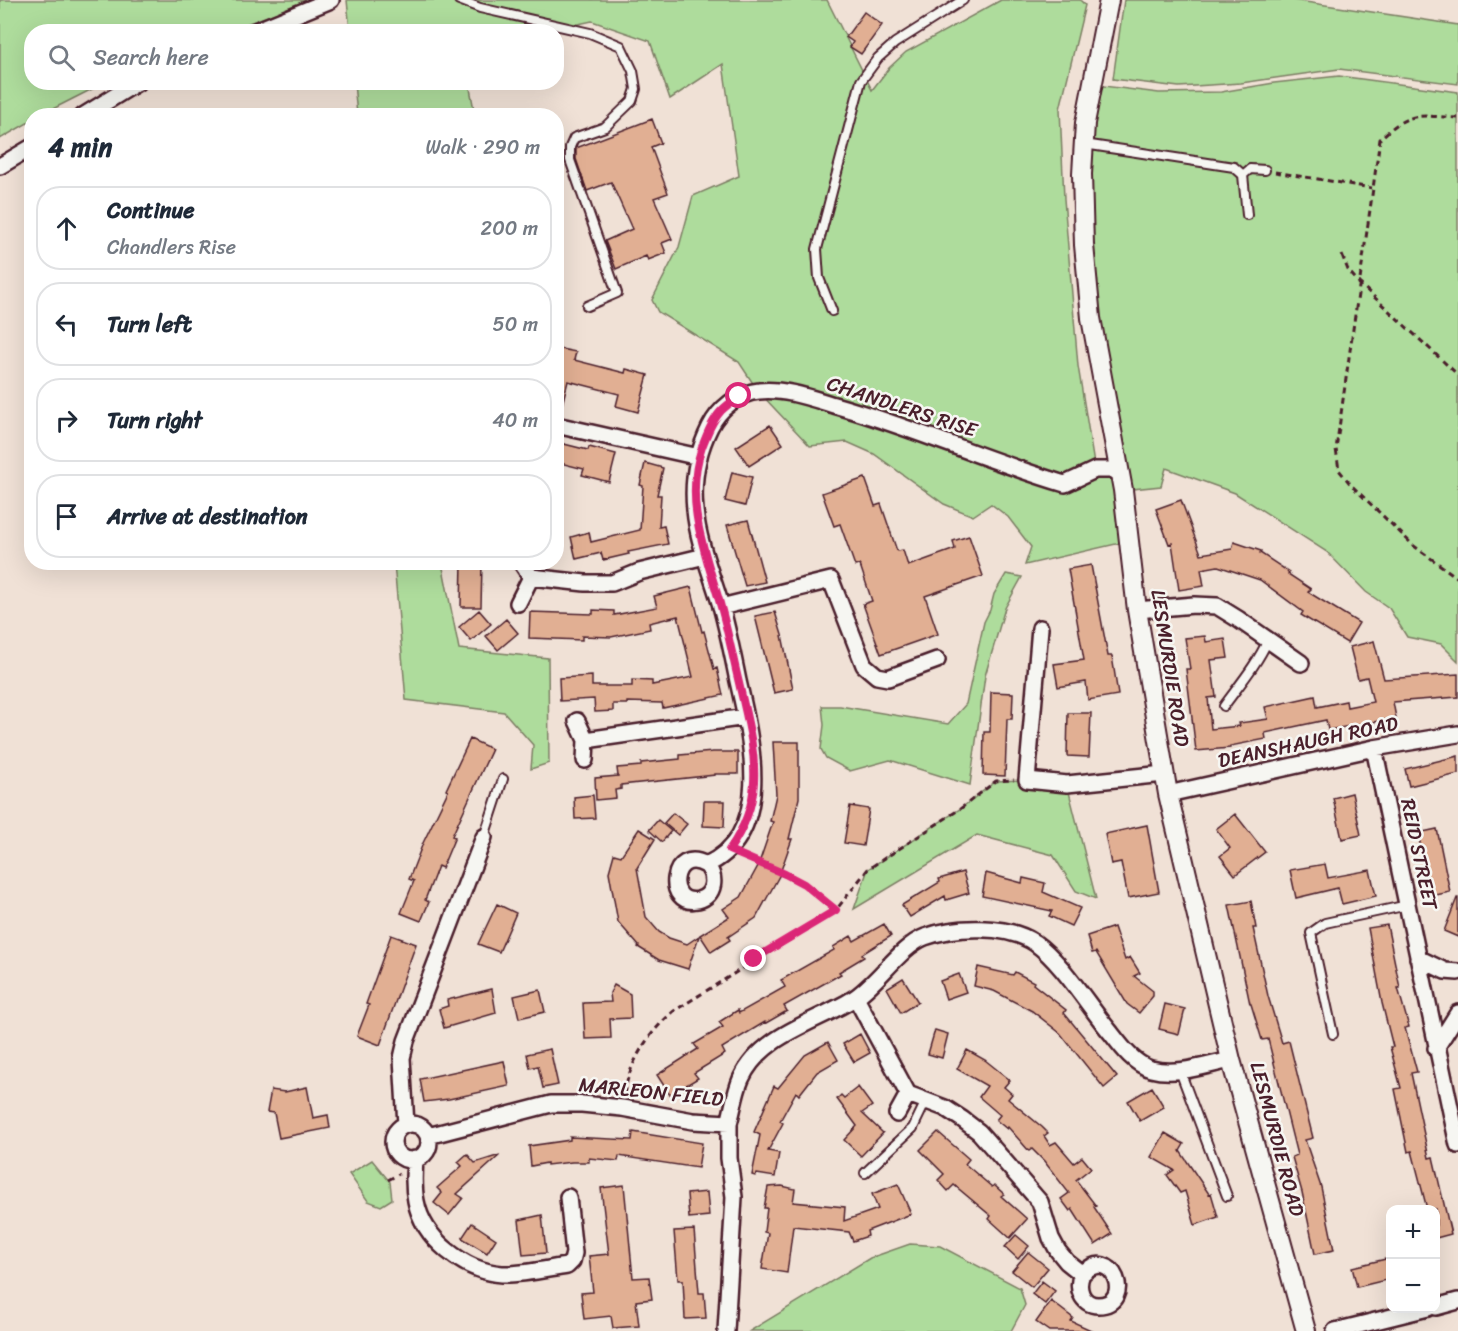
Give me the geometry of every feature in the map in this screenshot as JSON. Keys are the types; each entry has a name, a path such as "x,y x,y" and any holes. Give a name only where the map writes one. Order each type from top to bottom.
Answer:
{"street":[{"path":"272,24 331,0"},
{"name":"LESMURDIE ROAD","path":"1109,0 1092,85 1082,174 1084,245 1091,318 1119,470 1137,610 1168,794 1231,1060 1306,1331"},
{"path":"96,108 125,90"},
{"path":"0,166 24,152"},
{"name":"CHANDLERS RISE","path":"706,866 729,850 740,835 746,820 754,783 746,717 722,607 705,556 695,513 695,475 699,457 713,421 722,410 739,396 758,391 778,392 821,401 884,419 1028,473 1065,484 1095,470 1119,470"},
{"path":"564,427 699,457"},
{"path":"526,570 531,577 585,583 612,583 639,572 705,556"},
{"path":"518,603 531,577"},
{"path":"722,607 831,580 864,665 877,676 888,678 937,660"},
{"path":"1137,610 1194,605 1217,606 1301,663"},
{"path":"1040,628 1027,780 1067,784 1164,774"},
{"path":"586,740 746,717"},
{"path":"577,721 586,740 585,760"},
{"name":"DEANSHAUGH ROAD","path":"1168,794 1374,748 1458,734"},
{"name":"REID STREET","path":"1374,748 1409,905 1436,1048 1455,1112 1458,1145"},
{"path":"406,1125 402,1058 406,1041 484,837"},
{"name":"MARLEON FIELD","path":"428,1136 551,1104 622,1108 693,1121 729,1123 741,1079 758,1056 777,1039 856,998 900,956 923,938 954,928 1010,933 1034,942 1053,959 1121,1046 1149,1069 1173,1072 1231,1060"},
{"path":"1418,958 1445,970 1458,972"},
{"path":"856,998 908,1094 962,1119 979,1132 1040,1202 1050,1238 1067,1262 1082,1274"},
{"path":"1436,1048 1458,1013"},
{"path":"897,1114 908,1094"},
{"path":"726,1331 734,1197 729,1158 729,1123"},
{"path":"406,1125 422,1127 428,1136 428,1148 421,1157 403,1158 395,1149 396,1132 406,1125"},
{"path":"415,1159 416,1202 429,1230 441,1246 455,1257 486,1270 503,1274 567,1266 572,1261 574,1253 568,1197"},
{"path":"1440,1306 1458,1301"},
{"path":"1335,1331 1408,1313"}],"lane":[{"path":"459,0 480,8 550,24"},
{"path":"832,311 819,278 817,249 861,81 878,58 895,43 963,0"},
{"path":"564,27 590,33 621,46 633,71 636,89 632,101 605,127 574,138 570,147 570,160 617,293 587,306"},
{"path":"1084,144 1234,167 1243,175 1246,215"},
{"path":"1243,175 1250,170 1264,170"},
{"path":"1224,706 1262,653 1268,640"},
{"path":"484,837 503,779"},
{"path":"1333,1034 1311,933 1325,923 1409,905"},
{"path":"1180,1071 1227,1196"},
{"path":"865,1173 914,1128 926,1101"}],"path":[{"path":"1458,118 1416,116 1395,123 1380,139 1336,449 1339,470 1352,486 1414,546 1458,578"},
{"path":"1264,170 1372,188"},
{"path":"1342,255 1348,270 1359,283 1458,375"},
{"path":"622,1108 626,1082 636,1059 656,1026 674,1011 836,910 868,869 960,809 996,781 1027,780"},
{"path":"729,850 804,884 836,910"},
{"path":"388,1180 403,1172"}],"green space":[{"path":"0,0 311,0 246,24 24,24 24,90 90,90 55,108 24,108 24,125 0,139"},
{"path":"347,0 827,0 872,90 889,68 906,52 1001,0 1080,0 1085,5 1060,109 1064,199 1078,366 1095,470 1119,470 1091,318 1088,84 1159,93 1221,92 1339,76 1458,92 1458,661 1441,644 1407,637 1389,608 1366,592 1327,552 1235,493 1166,468 1161,486 1123,490 1129,541 1025,565 1031,547 1008,517 991,504 973,516 944,504 874,454 847,442 810,446 758,391 739,362 658,312 652,300 679,247 693,196 739,176 723,64 670,99 650,41 592,21 564,27 564,24 349,24"},
{"path":"1124,0 1292,0 1458,25 1458,84 1339,69 1241,83 1179,87 1113,79"},
{"path":"355,90 470,90 474,108 356,108"},
{"path":"395,570 443,570 459,649 548,658 549,763 531,769 533,745 504,712 406,700"},
{"path":"1006,574 1022,577 1005,608 985,676 970,785 890,760 850,771 826,758 821,749 824,725 822,706 840,706 948,724 966,704 984,622 994,594"},
{"path":"1027,780 1067,784 1096,899 1076,891 1053,855 977,835 854,909 868,869 960,809 996,781"},
{"path":"372,1160 390,1182 392,1199 381,1206 368,1201 349,1174"},
{"path":"910,1244 940,1246 1020,1288 1025,1305 1011,1331 750,1331 870,1258"}],"building":[{"path":"864,12 882,25 861,54 850,47 853,42 846,37"},
{"path":"652,119 661,143 651,147 668,193 654,198 672,239 662,243 666,253 648,260 646,256 616,269 605,241 632,229 611,182 587,191 576,159 576,148"},
{"path":"564,350 576,352 574,360 625,373 626,369 648,375 638,412 616,406 619,394 568,381 564,397"},
{"path":"770,425 783,444 749,466 736,447"},
{"path":"564,444 616,454 609,482 582,475 584,469 564,464"},
{"path":"645,463 663,468 657,495 661,495 659,527 664,526 668,544 603,560 601,553 576,559 571,537 589,532 591,542 640,530 643,486 640,485"},
{"path":"732,472 752,477 745,506 725,501"},
{"path":"865,478 875,506 881,504 897,551 903,550 908,566 955,549 953,541 969,536 983,576 925,596 938,634 881,654 863,604 872,601 860,565 855,566 840,524 834,526 822,493"},
{"path":"1181,500 1201,554 1232,549 1234,542 1261,551 1260,553 1311,589 1308,592 1359,623 1347,643 1301,615 1303,612 1260,580 1218,566 1201,569 1204,586 1179,590 1172,543 1169,544 1156,509"},
{"path":"748,520 765,582 745,586 727,525"},
{"path":"1091,565 1108,656 1112,656 1118,695 1088,700 1086,682 1058,687 1054,664 1084,660 1068,569"},
{"path":"462,570 482,570 481,607 461,607"},
{"path":"691,587 702,632 704,631 714,669 717,668 723,695 663,708 662,703 627,702 627,704 613,704 613,711 595,712 594,699 560,701 559,678 592,676 592,686 632,686 632,680 652,681 652,685 693,677 678,616 649,623 650,629 611,637 582,636 582,640 529,638 530,612 593,614 593,610 614,611 614,615 657,607 654,596"},
{"path":"479,610 491,624 471,641 459,627"},
{"path":"775,612 793,689 774,693 755,616"},
{"path":"506,619 518,633 498,650 486,636"},
{"path":"1205,636 1206,642 1225,639 1228,658 1211,660 1216,697 1208,698 1211,729 1240,726 1239,723 1268,719 1265,707 1315,696 1317,707 1346,701 1347,707 1373,702 1367,677 1358,679 1350,647 1374,641 1384,679 1458,674 1458,697 1393,702 1396,718 1328,730 1326,720 1265,733 1266,739 1230,746 1230,748 1196,751 1186,669 1190,669 1185,638"},
{"path":"991,692 1013,693 1012,719 1007,719 1005,776 983,775 984,732 990,732"},
{"path":"1068,713 1091,713 1089,757 1067,756"},
{"path":"470,739 492,749 452,836 455,837 442,868 438,866 425,900 429,902 421,921 401,913 414,881 409,879"},
{"path":"773,742 799,742 799,798 789,839 792,839 779,876 756,918 728,937 730,940 711,952 700,935 729,917 723,909 741,897 758,866 773,822 770,821 776,795"},
{"path":"738,752 738,774 715,774 621,785 621,789 615,790 616,798 596,800 595,778 618,776 617,768 680,759 680,755"},
{"path":"1458,756 1458,774 1409,786 1405,769"},
{"path":"1352,793 1361,835 1342,839 1333,798"},
{"path":"593,795 595,818 575,819 574,797"},
{"path":"704,801 725,801 724,827 703,826"},
{"path":"850,806 869,809 863,846 844,843"},
{"path":"673,813 687,824 678,835 664,823"},
{"path":"1235,814 1265,852 1235,875 1220,856 1230,848 1216,829"},
{"path":"658,820 671,831 662,842 649,830"},
{"path":"1147,825 1159,892 1128,898 1121,862 1111,864 1105,834"},
{"path":"639,829 655,839 637,868 646,917 659,932 669,938 687,944 699,936 688,969 659,960 638,947 618,922 609,872 614,854 621,856"},
{"path":"1437,829 1450,892 1431,896 1418,833"},
{"path":"1325,864 1328,878 1370,870 1376,896 1342,904 1338,888 1296,898 1290,870"},
{"path":"963,872 969,893 946,900 945,896 910,917 902,905 940,882 939,879"},
{"path":"986,873 1022,883 1023,878 1045,883 1043,892 1080,908 1071,926 1049,916 1052,911 982,896"},
{"path":"1458,898 1458,937 1444,931"},
{"path":"1251,901 1256,928 1253,928 1268,996 1282,1043 1289,1041 1313,1138 1305,1140 1321,1187 1334,1250 1315,1254 1292,1157 1297,1155 1268,1039 1262,1040 1250,1004 1229,905"},
{"path":"497,904 516,913 499,952 478,944"},
{"path":"884,924 891,936 862,954 864,957 839,972 841,974 784,1006 787,1011 722,1048 725,1054 694,1073 698,1078 670,1095 657,1075 698,1049 694,1044 723,1027 719,1022 785,987 781,980 834,950 833,947 851,936 854,941"},
{"path":"1387,925 1400,988 1398,988 1409,1027 1405,1028 1417,1072 1411,1073 1429,1158 1433,1157 1451,1234 1440,1237 1440,1205 1426,1205 1412,1151 1408,1152 1395,1089 1401,1088 1390,1047 1393,1047 1368,928"},
{"path":"1114,927 1125,960 1130,957 1140,973 1134,976 1153,991 1153,996 1139,1013 1127,1004 1096,952 1092,953 1087,936"},
{"path":"391,935 416,944 380,1045 357,1036"},
{"path":"978,967 1013,975 1015,972 1034,982 1033,984 1066,1010 1064,1013 1117,1077 1104,1088 1060,1033 1032,1011 994,991 974,986"},
{"path":"959,974 966,992 946,999 940,981"},
{"path":"903,978 918,1002 901,1013 887,988"},
{"path":"614,985 630,994 631,1018 610,1019 611,1038 585,1039 583,1003 611,1002 610,993"},
{"path":"492,989 496,1013 444,1028 439,1009 448,1006 447,1000"},
{"path":"540,990 545,1012 519,1018 514,996"},
{"path":"1165,1004 1185,1009 1179,1034 1159,1029"},
{"path":"935,1030 948,1034 942,1058 928,1054"},
{"path":"860,1034 870,1053 854,1062 843,1044"},
{"path":"828,1042 838,1060 817,1072 799,1095 796,1092 780,1121 783,1123 768,1151 779,1153 775,1177 752,1175 760,1135 754,1132 774,1086 778,1088 805,1055"},
{"path":"550,1049 558,1085 543,1088 538,1066 530,1068 527,1054"},
{"path":"967,1050 985,1060 1010,1080 1004,1087 1012,1094 1008,1099 1048,1133 1044,1136 1050,1145 1056,1142 1074,1163 1082,1157 1091,1168 1076,1180 1096,1206 1094,1207 1112,1234 1095,1245 1072,1209 1070,1211 1061,1199 1069,1193 1044,1161 1032,1149 1029,1151 1008,1127 1007,1129 996,1120 1000,1115 979,1097 987,1086 957,1069"},
{"path":"504,1061 509,1086 424,1102 420,1079"},
{"path":"307,1087 313,1118 328,1115 330,1128 279,1138 274,1113 267,1112 271,1090 285,1092"},
{"path":"858,1087 872,1106 862,1113 883,1133 861,1156 844,1140 857,1126 837,1099 841,1095 844,1098"},
{"path":"1152,1087 1164,1107 1140,1121 1128,1101"},
{"path":"633,1132 702,1143 698,1168 619,1156 618,1161 589,1158 589,1162 547,1165 547,1163 531,1166 529,1146 570,1140 570,1137 632,1140"},
{"path":"938,1132 969,1159 965,1164 992,1187 994,1185 1004,1194 1001,1196 1027,1219 1010,1238 989,1219 991,1216 954,1185 948,1191 938,1180 944,1174 920,1150"},
{"path":"1165,1133 1184,1144 1180,1151 1209,1194 1211,1193 1218,1217 1195,1225 1185,1191 1180,1193 1167,1175 1174,1170 1151,1157"},
{"path":"467,1154 475,1163 500,1155 457,1194 463,1198 449,1215 434,1203 442,1193 437,1188 462,1166 458,1162"},
{"path":"898,1184 911,1214 867,1231 868,1236 853,1241 849,1232 793,1226 787,1273 762,1269 768,1233 764,1232 767,1208 764,1208 768,1187 782,1186 795,1189 793,1202 845,1207 844,1221 878,1209 872,1194"},
{"path":"624,1185 633,1278 649,1277 652,1299 636,1301 639,1326 613,1328 611,1316 584,1319 581,1293 593,1292 589,1256 609,1254 601,1188"},
{"path":"707,1192 709,1216 689,1218 687,1194"},
{"path":"542,1215 546,1253 523,1255 519,1220"},
{"path":"472,1223 496,1239 487,1253 462,1238"},
{"path":"694,1230 699,1293 704,1293 706,1318 685,1319 683,1280 678,1280 674,1231"},
{"path":"1016,1235 1029,1246 1018,1259 1005,1247"},
{"path":"1028,1252 1048,1268 1032,1287 1012,1271"},
{"path":"1386,1259 1386,1280 1357,1287 1352,1267"},
{"path":"1042,1281 1055,1291 1045,1304 1032,1294"},
{"path":"1051,1301 1073,1318 1071,1321 1093,1331 1049,1331 1036,1322"}],"route":[{"path":"739,396 722,410 706,435 695,475 694,494 695,513 705,556 722,607 746,717 753,768 754,783 746,820 740,835 729,850 804,884 836,910 754,959"}]}
